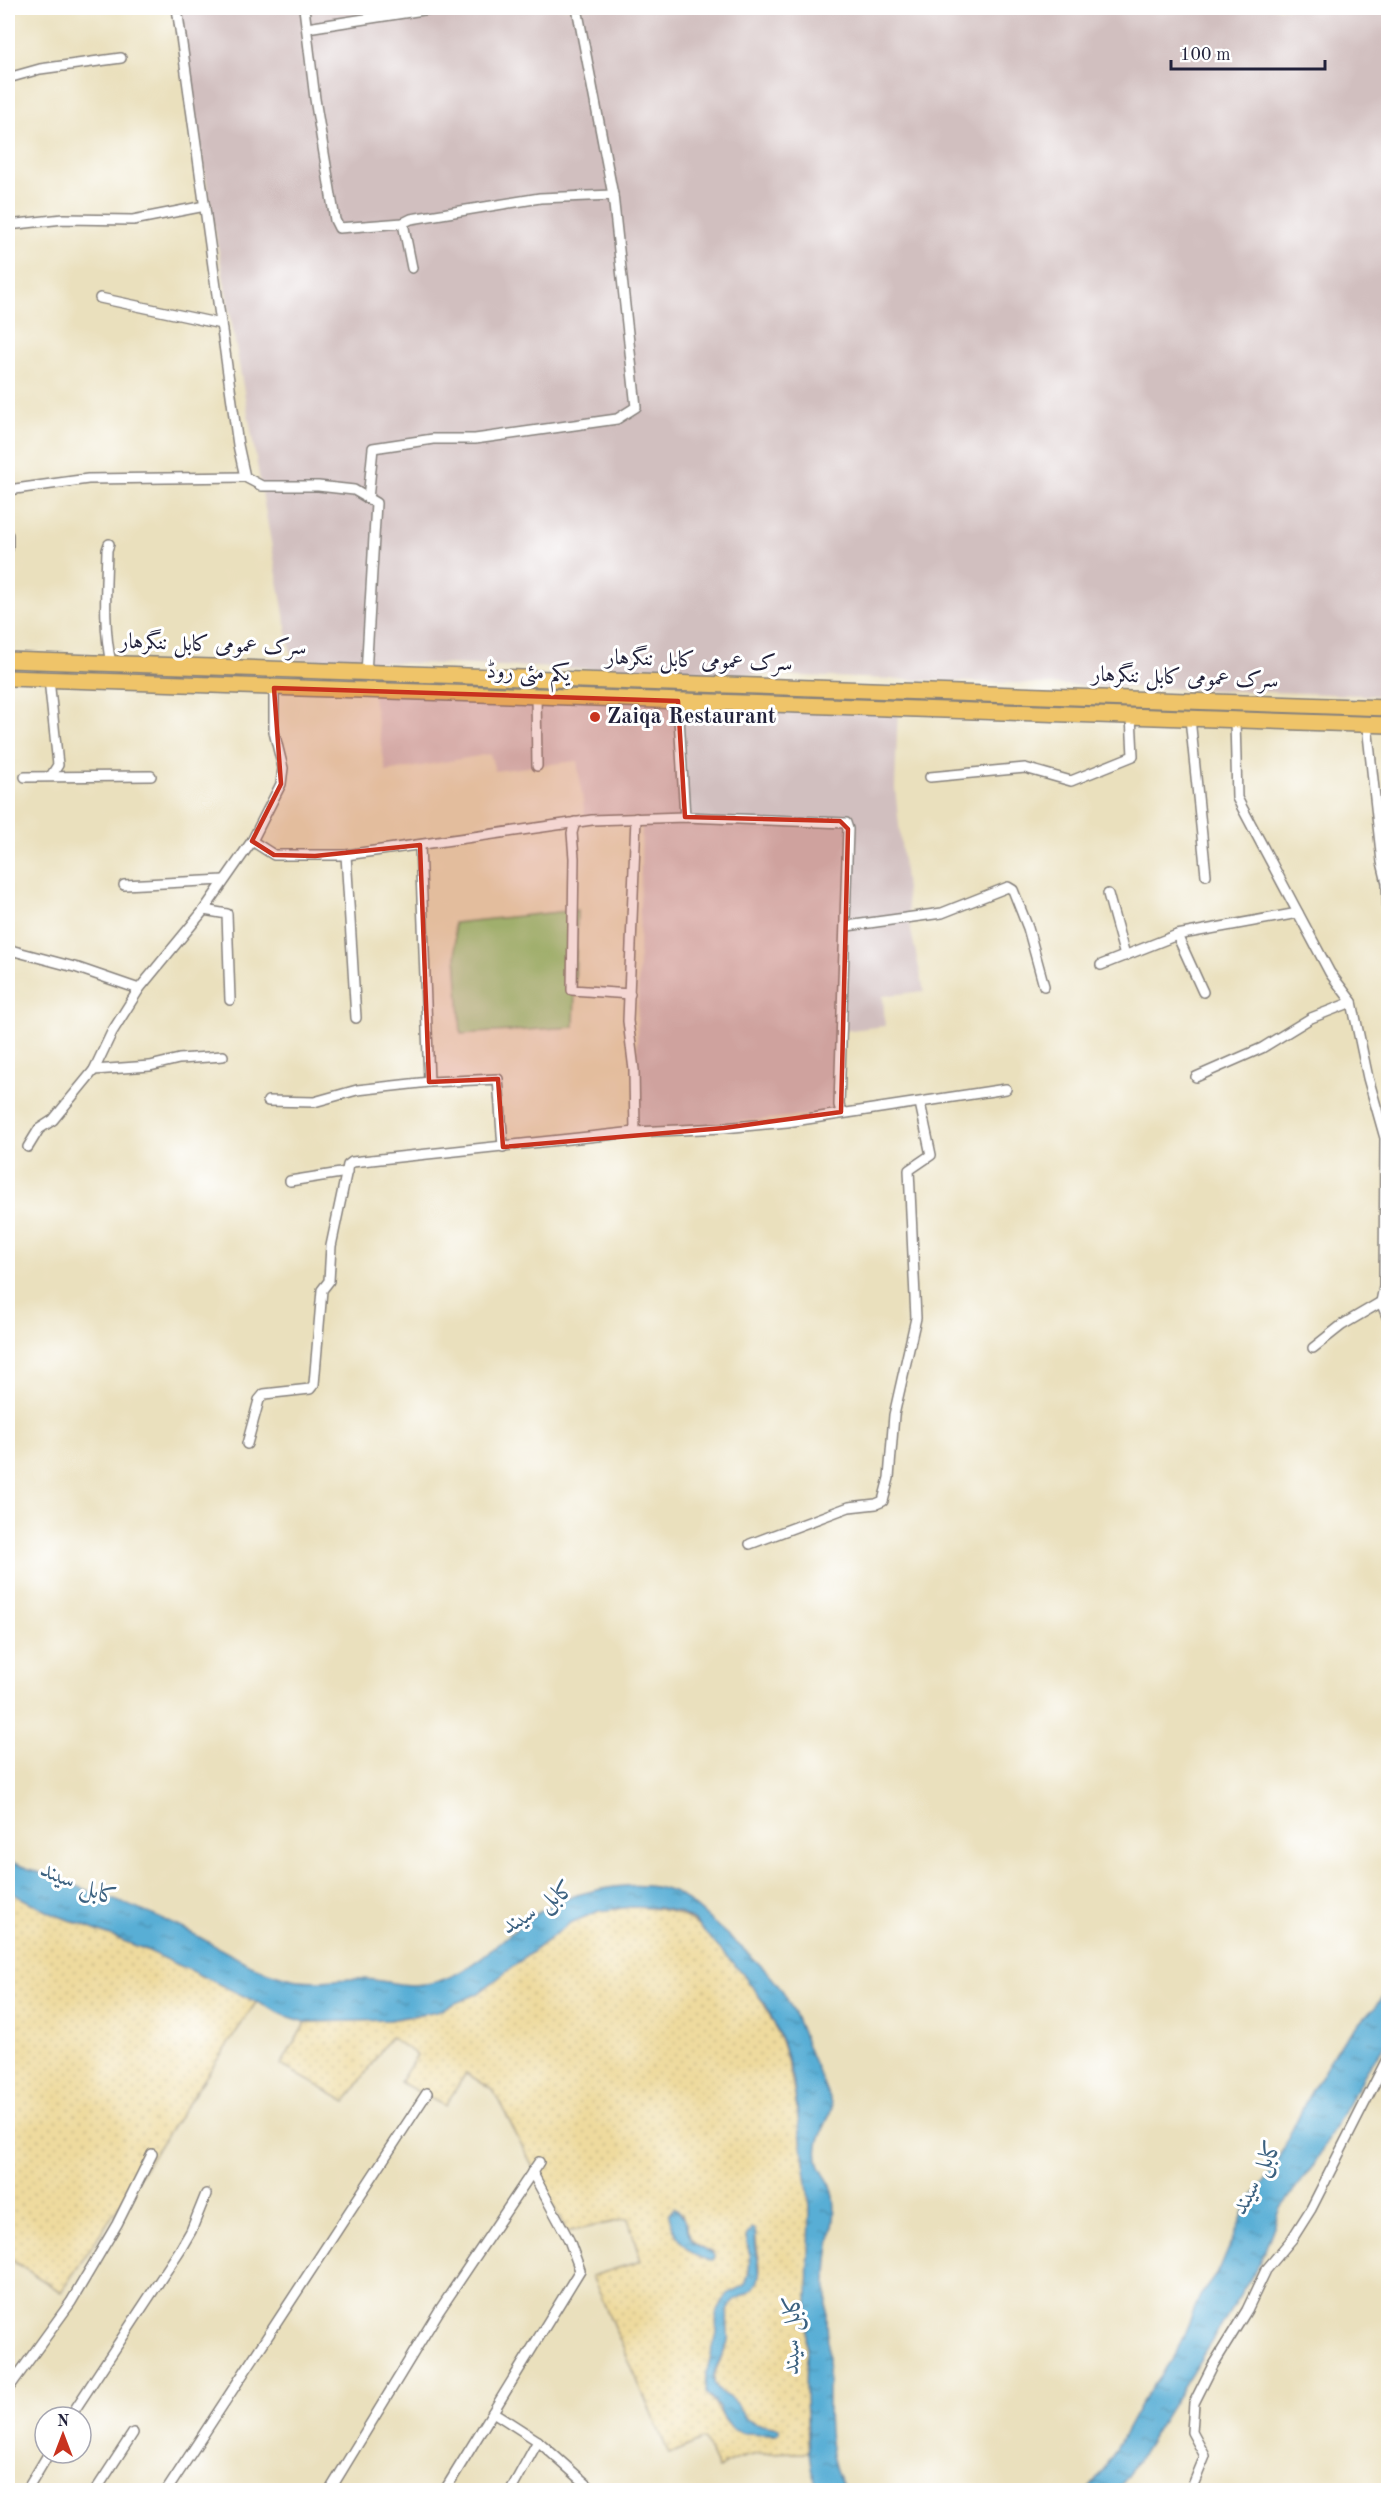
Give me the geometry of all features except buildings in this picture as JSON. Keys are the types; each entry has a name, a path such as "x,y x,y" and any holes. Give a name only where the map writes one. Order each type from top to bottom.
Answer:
{"highway":[{"name":"سرک عمومی کابل ننگرهار","path":"8,660 1389,708"},
{"name":"سرک عمومی کابل ننگرهار","path":"8,678 372,692"},
{"name":"یکم مئی روڈ","path":"372,692 536,695 898,708"},
{"name":"سرک عمومی کابل ننگرهار","path":"898,708 1389,725"}],"street":[{"path":"177,8 238,445 245,477"},
{"path":"304,8 315,99 335,219 339,228 403,223 411,219 540,198 613,195"},
{"path":"307,28 436,8"},
{"path":"368,499 373,448 434,439 475,439 617,419 636,407 613,195 577,8"},
{"path":"8,78 40,69 121,58"},
{"path":"8,225 63,219 133,220 205,207"},
{"path":"403,223 412,268"},
{"path":"100,298 221,324"},
{"path":"8,490 88,479 245,477 262,486 318,486 354,490 376,503 366,674"},
{"path":"8,535 8,549"},
{"path":"109,544 106,591 108,649 111,663"},
{"path":"49,679 58,765 51,776"},
{"path":"28,1147 39,1129 53,1120 94,1070 112,1032 139,989 204,909 252,841 281,784 283,768 274,732 274,687"},
{"path":"536,695 537,766"},
{"path":"678,701 685,817"},
{"path":"930,777 1025,768 1071,781 1133,756 1131,716"},
{"path":"1190,718 1206,874"},
{"path":"1235,720 1237,798 1330,973 1352,1002 1368,1078 1385,1138 1384,1287 1389,1319"},
{"path":"1367,724 1389,913"},
{"path":"25,777 151,776"},
{"path":"252,841 274,855 346,855 575,822 636,818 685,817 846,823 848,829 847,927 839,1105 841,1113"},
{"path":"635,1132 634,1070 628,1021 636,818"},
{"path":"575,822 572,833 574,858 572,990 630,994"},
{"path":"420,844 429,1082"},
{"path":"346,855 356,1018"},
{"path":"124,885 224,879"},
{"path":"847,927 942,913 1008,887 1013,890 1028,928 1044,987"},
{"path":"1108,894 1125,956"},
{"path":"204,909 227,914 230,1000"},
{"path":"1101,965 1177,934 1298,913"},
{"path":"1177,934 1203,993"},
{"path":"8,952 14,951 78,968 139,989"},
{"path":"1196,1077 1262,1047 1311,1018 1352,1002"},
{"path":"94,1070 150,1066 179,1059 223,1056"},
{"path":"268,1101 314,1102 357,1090 429,1082 498,1079 503,1147"},
{"path":"247,1444 259,1400 264,1394 310,1389 314,1384 322,1290 329,1281 331,1246 348,1165 352,1162 635,1132 724,1128 787,1122 1006,1089"},
{"path":"750,1544 849,1507 883,1501 889,1478 894,1414 916,1317 909,1170 931,1155 920,1103"},
{"path":"290,1181 347,1172"},
{"path":"1313,1348 1342,1325 1385,1300"},
{"path":"1191,2490 1205,2456 1192,2432 1194,2403 1213,2365 1247,2310 1266,2270 1292,2239 1311,2209 1389,2057"},
{"path":"167,2490 427,2093"},
{"path":"8,2390 71,2302 117,2224 152,2154"},
{"path":"330,2490 439,2311 539,2162"},
{"path":"445,2490 580,2270 569,2240 532,2172"},
{"path":"78,2405 180,2250 191,2231 206,2194"},
{"path":"493,2412 538,2441 593,2490"},
{"path":"96,2490 134,2433"},
{"path":"511,2490 538,2441"},
{"path":"27,2490 42,2465"}],"highlighted area":[{"path":"274,688 678,701 685,817 840,821 848,829 841,1112 724,1128 503,1147 498,1079 429,1082 420,845 315,856 274,855 252,841 281,784"}],"shaded area":[{"path":"175,8 1388,8 1388,696 292,659"},
{"path":"372,691 898,708 895,788 910,926 924,991 883,996 885,1026 842,1031 841,1112 635,1132 642,819 585,816 577,761 495,771 490,754 386,772"}],"sand":[{"path":"8,1891 51,1913 147,1950 257,2001 61,2292 8,2258"},
{"path":"631,1907 650,1908 665,1910 688,1919 718,1946 748,1980 762,2000 782,2043 793,2088 811,2214 806,2396 809,2452 751,2455 718,2468 704,2439 669,2454 592,2276 641,2261 628,2219 567,2232 493,2090 466,2073 445,2106 400,2082 417,2055 390,2037 346,2102 281,2065 306,2022 389,2020 414,2016 477,1994 570,1923 599,1911","holes":["682,2214 695,2243 713,2253 701,2259 687,2249 674,2229","756,2234 759,2275 753,2286 736,2299 729,2308 728,2340 718,2364 714,2384 737,2406 744,2418 755,2423 775,2426 776,2434 747,2433 735,2429 724,2419 708,2396 717,2333 716,2322 727,2294 745,2285 750,2261 746,2237"]}],"green space":[{"path":"577,910 574,1027 461,1034 454,923"}],"water":[{"path":"8,1861 159,1918 266,1971 306,1981 362,1979 406,1985 431,1983 466,1968 543,1910 572,1897 606,1888 642,1886 658,1888 673,1892 690,1903 758,1963 780,1988 794,2013 832,2107 819,2140 817,2154 818,2162 830,2183 835,2204 827,2285 829,2427 833,2460 845,2490 819,2490 812,2473 809,2452 806,2397 810,2207 793,2078 782,2041 766,2005 742,1973 693,1920 678,1912 660,1908 631,1907 599,1911 570,1923 477,1994 437,2011 389,2020 306,2022 286,2016 147,1950 51,1913 8,1891"},
{"path":"1388,1992 1388,2040 1366,2072 1313,2166 1281,2208 1260,2263 1128,2476 1117,2490 1088,2490 1105,2469 1140,2405 1175,2356 1200,2296 1220,2269 1246,2207 1273,2169 1308,2097 1336,2050"},
{"path":"674,2208 683,2218 692,2240 713,2254 715,2257 713,2260 697,2256 678,2238 669,2214"},
{"path":"751,2228 755,2230 759,2265 758,2282 729,2308 728,2340 715,2370 714,2381 715,2386 737,2405 746,2419 779,2428 776,2434 742,2433 732,2429 719,2407 706,2393 707,2370 717,2333 716,2314 727,2294 745,2285 750,2261 746,2237"}],"place":[{"name":"Zaiqa Restaurant","path":"595,717"}],"water label":[{"name":"کابل سيند","path":"79,1885"},
{"name":"کابل سيند","path":"539,1908"},
{"name":"کابل سيند","path":"1258,2177"},
{"name":"کابل سيند","path":"793,2334"}]}
